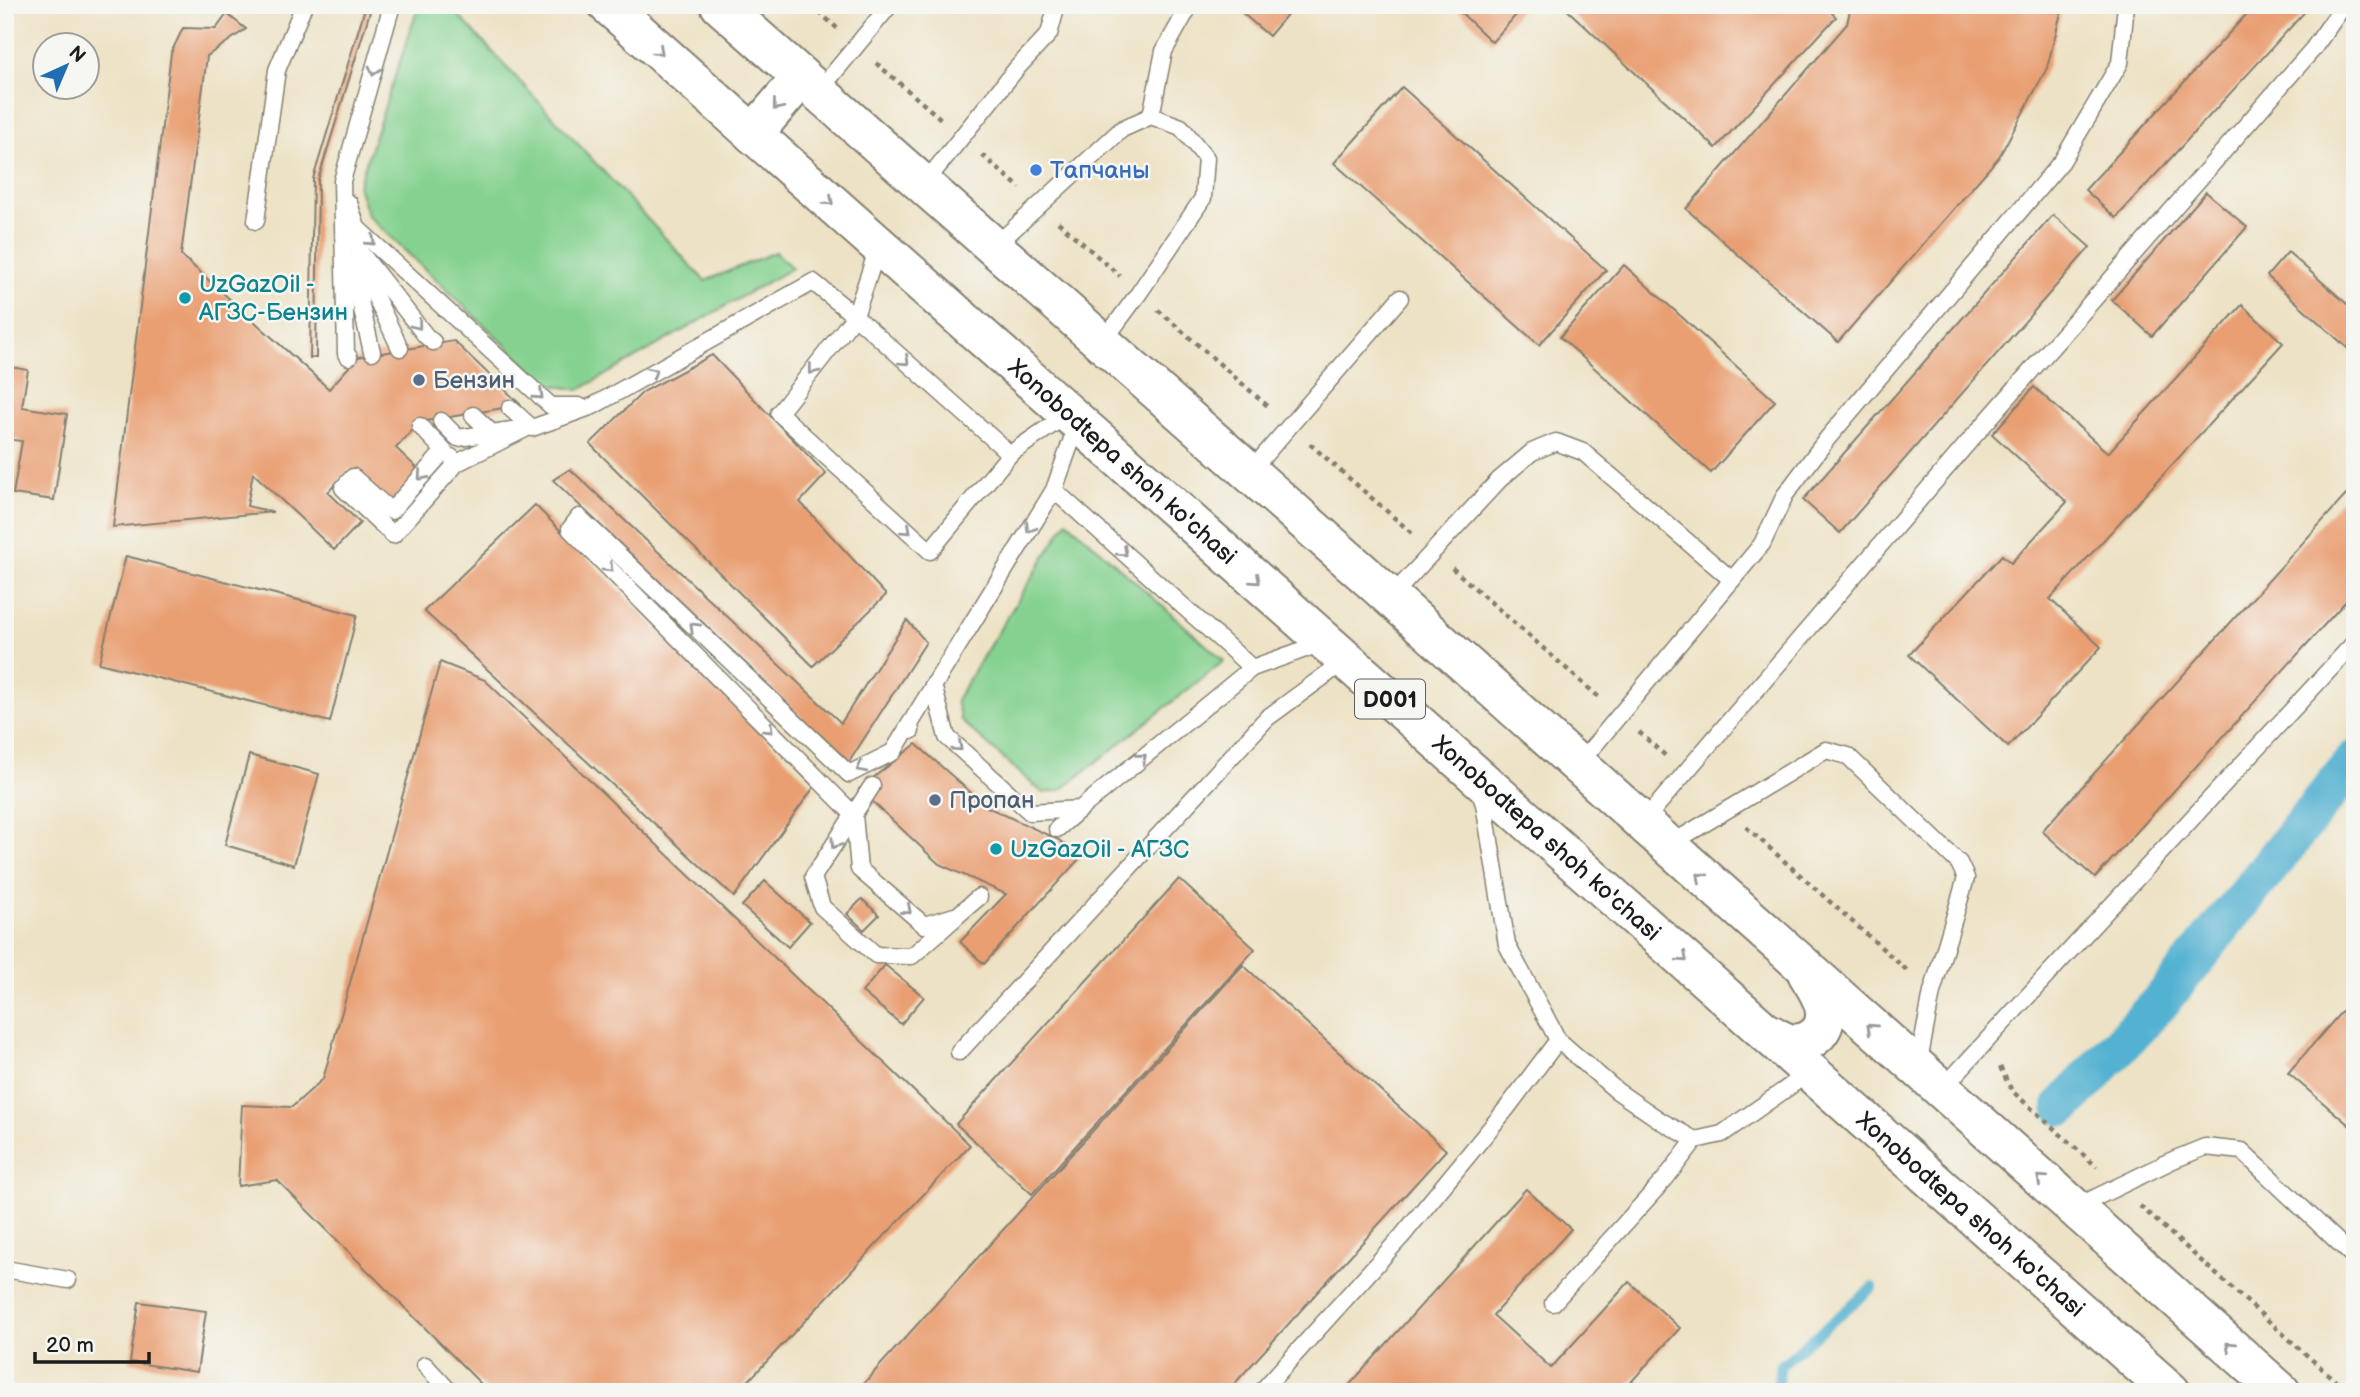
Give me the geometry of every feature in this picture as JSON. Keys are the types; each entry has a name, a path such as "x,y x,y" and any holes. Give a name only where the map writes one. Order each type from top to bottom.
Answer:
{"highway":[{"name":"Xonobodtepa shoh ko'chasi","path":"608,5 2171,1392"},
{"path":"720,5 2281,1392"},
{"path":"753,134 809,85"},
{"path":"1766,1032 1788,1043 1811,1039 1818,1034 1824,1024 1825,1013 1806,970"}],"lane":[{"path":"256,221 277,70 304,5"},
{"path":"349,357 346,354 342,181 392,5"},
{"path":"809,85 856,45 890,5"},
{"path":"923,185 1017,68 1049,33 1057,5"},
{"path":"1151,116 1164,51 1190,5"},
{"path":"1578,765 1762,544 1785,495 1827,439 2062,161 2120,63 2126,5"},
{"path":"1655,835 1686,774 1957,456 2314,49 2344,5"},
{"path":"994,247 1122,129 1151,116 1181,127 1206,158 1203,198 1102,343"},
{"path":"342,181 357,228 551,406 593,406"},
{"path":"345,233 433,342"},
{"path":"345,233 400,348"},
{"path":"345,233 372,352"},
{"path":"879,246 855,316 779,413 930,551 1010,454 1073,418"},
{"path":"444,451 391,511 353,477 342,488 393,535 457,463 528,428 593,406 813,282 1010,454"},
{"path":"1249,473 1400,298"},
{"path":"510,408 528,428"},
{"path":"473,415 492,433"},
{"path":"958,915 924,925 859,869 855,815 570,529 579,517 849,774 893,752 911,728 933,685 1054,490 1073,418"},
{"path":"441,421 458,438 528,428"},
{"path":"420,426 457,463"},
{"path":"1390,598 1499,480 1532,452 1556,442 1583,452 1732,580"},
{"path":"1054,490 1252,668"},
{"path":"1929,1080 1987,1041 2355,642"},
{"path":"1057,829 1252,668 1336,651"},
{"path":"959,1052 1267,719 1336,651"},
{"path":"933,685 947,737 1030,812 1080,809"},
{"path":"1655,835 1728,811 1826,750 1848,756 1959,863 1966,878 1932,992 1929,1080"},
{"path":"1472,772 1484,804 1507,945 1558,1040 1617,1091 1695,1140"},
{"path":"872,786 813,877 821,907 876,955 912,956 979,897"},
{"path":"1261,1392 1402,1237 1507,1108 1558,1040"},
{"path":"1553,1303 1665,1178 1695,1140 1721,1134 1810,1072"},
{"path":"2074,1208 2205,1147 2242,1151 2355,1258"},
{"path":"5,1269 68,1280"},
{"path":"425,1365 450,1392"}],"path":[{"path":"811,5 1686,774"},
{"path":"1728,811 1932,992"},
{"path":"1987,1041 2012,1091 2348,1392"}],"green space":[{"path":"419,5 449,5 705,281 775,252 792,268 579,390 547,384 368,216 358,186"},
{"path":"1067,521 1224,661 1061,790 1043,793 961,721 956,700"}],"building":[{"path":"366,5 372,5 318,180 316,358 310,358 313,179"},
{"path":"1233,5 1295,5 1269,36"},
{"path":"1462,5 1525,5 1492,42 1458,10"},
{"path":"1562,5 1824,5 1836,17 1716,148"},
{"path":"1851,5 2063,5 2047,68 1999,157 1838,342 1686,209 1847,24"},
{"path":"2255,5 2311,5 2116,218 2085,190"},
{"name":"UzGazOil - АГЗС-Бензин","path":"227,14 246,29 207,56 181,255 329,389 358,357 454,341 521,405 420,422 396,448 421,472 388,506 350,469 328,492 360,523 334,550 253,473 247,506 273,512 113,527 171,53 183,28 216,29"},
{"path":"1402,87 1606,270 1539,345 1334,163"},
{"path":"2206,192 2247,227 2152,336 2112,300"},
{"path":"2053,215 2090,247 1840,533 1803,500"},
{"path":"2288,252 2355,311 2353,353 2267,276"},
{"path":"1624,265 1775,401 1711,473 1560,337"},
{"path":"2242,305 2283,343 2050,599 2101,647 2008,747 1909,655 2002,555 2011,563 2067,502 1992,434 2034,387 2108,453"},
{"path":"712,355 826,474 800,502 886,595 813,666 590,444 643,392"},
{"path":"5,366 28,370 22,407 67,414 54,500 13,494 22,441 5,439"},
{"path":"570,469 841,723 907,620 926,642 849,762 553,480"},
{"path":"2355,485 2355,591 2095,878 2042,831"},
{"path":"535,505 814,787 734,897 424,611"},
{"path":"126,556 357,615 330,722 99,663"},
{"path":"440,662 485,680 970,1145 738,1392 489,1392 277,1180 238,1186 242,1105 292,1107 323,1079"},
{"name":"UzGazOil - АГЗС","path":"916,744 987,807 1059,840 1081,857 984,964 960,942 1006,894 939,864 859,789"},
{"path":"249,755 319,774 294,865 225,845"},
{"path":"1179,879 1255,949 1032,1194 956,1124"},
{"path":"765,881 810,922 788,947 742,906"},
{"path":"862,899 879,915 864,930 847,914"},
{"path":"885,965 924,997 901,1024 862,992"},
{"path":"1243,965 1446,1150 1227,1392 856,1392"},
{"path":"2355,996 2355,1130 2288,1073"},
{"path":"1526,1189 1571,1229 1493,1315 1551,1368 1629,1282 1680,1328 1622,1392 1343,1392"},
{"path":"139,1302 206,1311 197,1372 130,1362"}],"waterway":[{"path":"2063,1106 2163,999 2355,760"},
{"path":"1776,1392 1781,1365 1873,1287"}],"place":[{"name":"Тапчаны","path":"1036,170"},
{"name":"UzGazOil - АГЗС-Бензин","path":"185,298"},
{"name":"Бензин","path":"419,380"},
{"name":"Пропан","path":"935,800"},
{"name":"UzGazOil - АГЗС","path":"996,849"}]}
